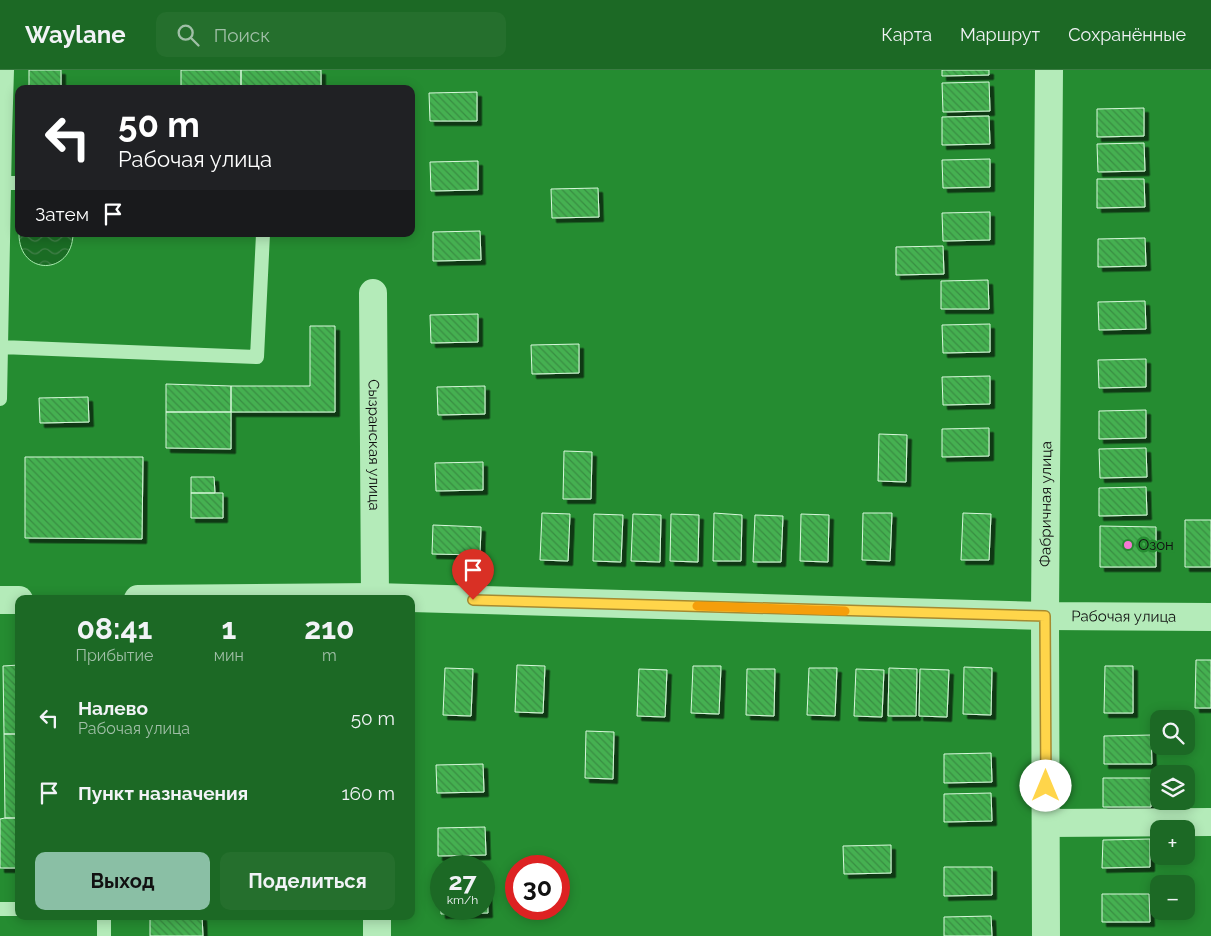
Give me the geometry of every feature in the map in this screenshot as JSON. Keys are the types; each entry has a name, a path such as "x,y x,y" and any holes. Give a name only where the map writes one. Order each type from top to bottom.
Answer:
{"street":[{"name":"Фабричная улица","path":"1046,936 1045,616 1049,70"},
{"name":"Сызранская улица","path":"373,293 375,595"},
{"name":"Рабочая улица","path":"415,599 1045,616 1211,617"},
{"path":"0,600 15,600"},
{"path":"1046,824 1211,822"},
{"path":"377,920 377,936"}],"lane":[{"path":"0,399 4,183 2,136 6,70"},
{"path":"4,183 15,183"},
{"path":"1,346 257,357 263,237"},
{"path":"0,909 15,909"},
{"path":"104,920 104,936"}],"water":[{"path":"19,237 72,237 70,248 64,258 55,264 46,266 36,264 27,258 21,248"}],"building":[{"path":"29,70 61,70 61,85 29,85"},
{"path":"181,70 241,70 241,85 181,85"},
{"path":"241,70 321,70 321,85 241,85"},
{"path":"942,70 989,70 989,75 942,76"},
{"path":"989,82 990,111 943,112 942,83"},
{"path":"477,92 477,121 430,121 429,93"},
{"path":"1144,108 1144,136 1097,137 1097,109"},
{"path":"989,116 990,144 942,145 942,117"},
{"path":"1144,143 1145,171 1098,172 1097,144"},
{"path":"990,159 990,187 943,188 942,160"},
{"path":"478,161 478,190 431,191 430,162"},
{"path":"1097,179 1144,179 1145,207 1097,208"},
{"path":"598,188 599,217 552,218 551,189"},
{"path":"990,212 990,240 943,241 942,213"},
{"path":"480,231 481,260 433,261 433,232"},
{"path":"1145,238 1146,266 1098,267 1098,239"},
{"path":"943,246 944,274 896,275 896,247"},
{"path":"988,280 989,309 941,309 941,281"},
{"path":"1145,301 1146,329 1099,330 1098,302"},
{"path":"478,314 478,342 431,343 430,315"},
{"path":"990,324 990,352 943,353 942,325"},
{"path":"310,326 335,326 335,412 231,412 231,386 310,386"},
{"path":"579,344 579,373 532,374 531,345"},
{"path":"1146,359 1146,387 1099,388 1098,360"},
{"path":"990,376 990,404 943,405 942,377"},
{"path":"166,384 231,386 231,412 166,412"},
{"path":"485,386 485,414 438,415 437,387"},
{"path":"88,397 89,422 40,423 39,398"},
{"path":"1146,410 1146,438 1099,439 1099,411"},
{"path":"166,412 231,412 231,449 166,448"},
{"path":"989,428 989,456 942,457 942,429"},
{"path":"879,434 907,435 906,482 878,481"},
{"path":"1146,448 1147,477 1100,478 1099,449"},
{"path":"564,451 592,452 591,499 563,499"},
{"path":"25,457 143,457 142,539 25,538"},
{"path":"483,462 483,490 436,491 435,463"},
{"path":"191,477 214,477 215,493 191,493"},
{"path":"1146,487 1147,515 1099,516 1099,488"},
{"path":"191,493 223,493 223,518 191,518"},
{"path":"542,513 570,514 568,561 540,560"},
{"path":"714,513 742,515 741,561 713,561"},
{"path":"863,513 892,513 890,561 862,560"},
{"path":"963,513 991,514 989,560 961,560"},
{"path":"594,514 623,515 621,562 593,561"},
{"path":"633,514 661,515 660,562 631,561"},
{"path":"671,514 699,515 698,562 670,561"},
{"path":"801,514 829,515 828,562 800,561"},
{"path":"755,515 783,516 781,562 753,562"},
{"path":"1185,520 1211,520 1211,567 1185,567"},
{"path":"433,525 481,527 480,555 432,554"},
{"path":"1100,526 1156,527 1156,567 1100,567"},
{"path":"1196,660 1211,660 1211,708 1195,708"},
{"path":"15,665 15,734 4,734 3,666"},
{"path":"517,665 545,666 543,713 515,712"},
{"path":"693,666 721,666 719,714 691,713"},
{"path":"1105,666 1133,666 1133,713 1104,713"},
{"path":"964,667 992,668 991,715 963,714"},
{"path":"445,668 473,669 471,716 443,715"},
{"path":"809,668 837,668 835,716 807,715"},
{"path":"889,668 917,669 916,716 888,716"},
{"path":"639,669 667,670 665,717 637,716"},
{"path":"747,669 775,669 774,716 746,715"},
{"path":"856,669 884,670 882,717 854,716"},
{"path":"920,669 949,670 947,717 919,716"},
{"path":"586,731 614,732 613,779 585,778"},
{"path":"4,734 15,734 15,818 5,818"},
{"path":"1150,735 1152,764 1104,764 1104,736"},
{"path":"991,753 992,782 944,783 944,754"},
{"path":"483,764 484,792 437,793 436,765"},
{"path":"1103,778 1150,778 1150,807 1103,807"},
{"path":"991,793 992,821 944,822 944,794"},
{"path":"15,818 15,868 0,868 0,819"},
{"path":"485,827 486,855 438,855 438,828"},
{"path":"1150,839 1150,867 1102,868 1103,840"},
{"path":"891,845 891,873 844,874 843,846"},
{"path":"944,867 992,867 992,895 944,896"},
{"path":"1102,894 1149,894 1150,922 1102,922"},
{"path":"991,916 992,936 944,936 944,917"},
{"path":"150,920 202,920 203,936 150,936"}],"slow traffic":[{"path":"697,606 845,611"}],"place":[{"name":"Озон","path":"1128,545"}],"route":[{"path":"473,600 1045,616 1046,786"}]}
